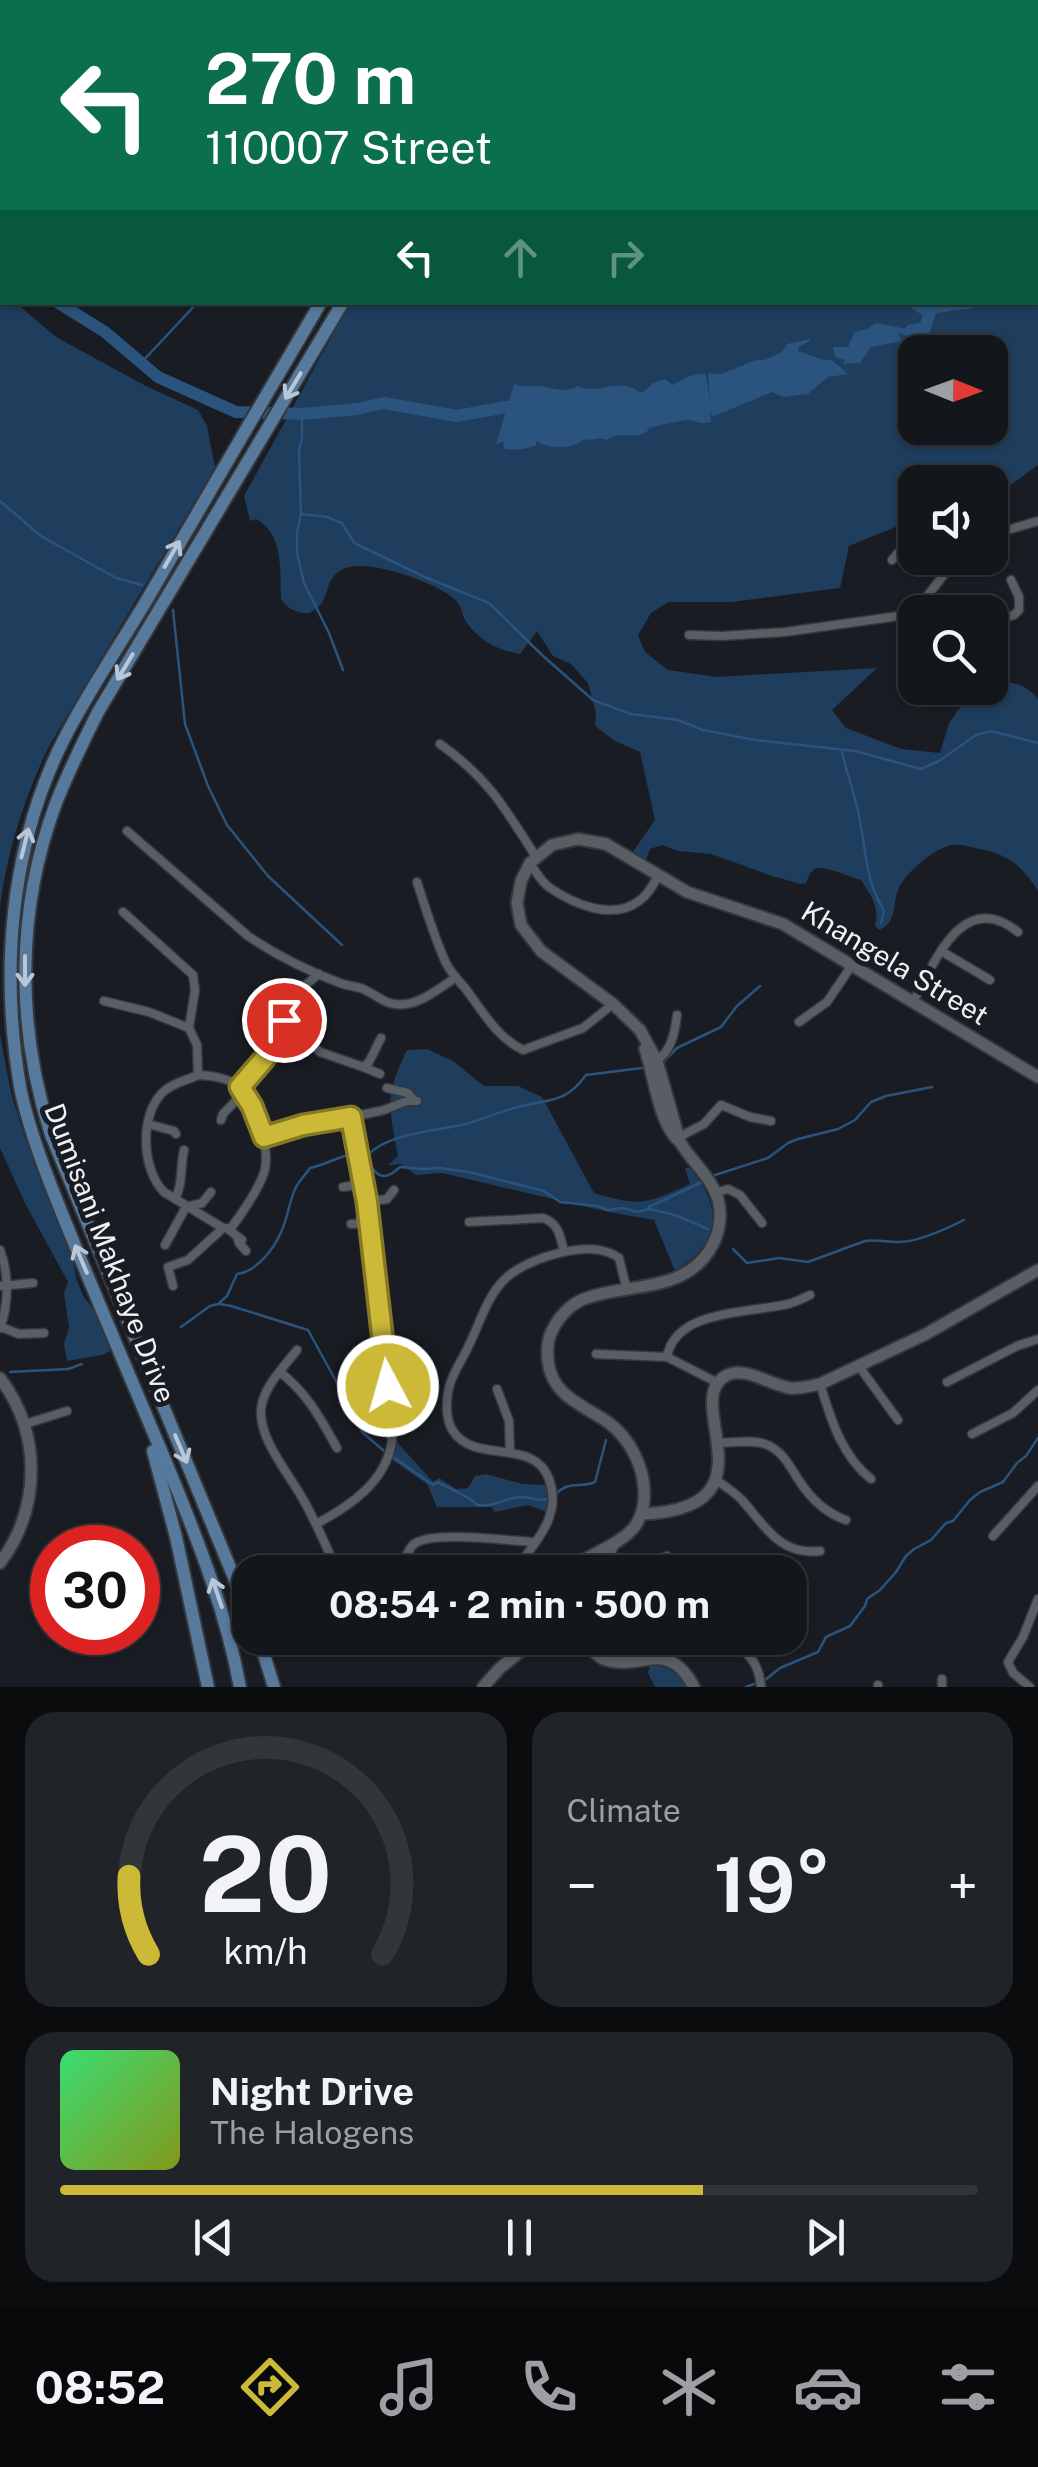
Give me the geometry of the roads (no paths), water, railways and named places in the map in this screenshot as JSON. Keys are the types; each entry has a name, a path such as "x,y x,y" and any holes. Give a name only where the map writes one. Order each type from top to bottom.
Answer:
{"main road":[{"name":"Dumisani Makhaye Drive","path":"240,1687 218,1596 28,1122 9,1019 9,930 27,832 49,770 86,697 319,305"},
{"name":"Dumisani Makhaye Drive","path":"232,1572 51,1134 34,1074 27,1024 27,935 33,886 49,823 98,712 341,305"},
{"path":"136,1390 176,1537 208,1687"},
{"path":"264,1655 274,1687"}],"street":[{"path":"1008,529 1038,520"},
{"path":"892,560 898,552"},
{"path":"1008,617 1020,610 1011,580"},
{"path":"689,635 785,632 898,616"},
{"path":"440,744 488,785 543,882 552,889 582,905 622,908 639,902 658,876"},
{"path":"127,832 248,936 319,974 364,990 378,1000 403,1005 455,978"},
{"name":"Khangela Street","path":"533,860 565,840 592,840 620,851 698,896 782,924 1038,1077"},
{"path":"533,860 521,882 517,903 526,934 541,951 627,1016 653,1062 662,1112 715,1193 720,1220 708,1254 680,1276 664,1283 584,1299 564,1313 551,1332 547,1356 550,1372 567,1398 620,1433 637,1458 644,1486 642,1514 635,1526 589,1555"},
{"path":"417,882 455,978 498,1032 514,1045 523,1050 583,1028 613,1004"},
{"path":"123,912 193,975 196,990 189,1028 197,1045 198,1075"},
{"path":"913,1002 941,951 966,923 998,921 1018,932"},
{"path":"941,951 990,980"},
{"path":"799,1022 827,1002 852,965"},
{"path":"221,1120 265,1058 298,991 319,974"},
{"path":"104,1001 149,1012 189,1028"},
{"path":"653,1062 664,1056 677,1015"},
{"path":"284,1020 320,1052 380,1074"},
{"path":"362,1067 381,1038"},
{"path":"173,1286 168,1267 198,1254 225,1228 234,1224 264,1174 266,1160 264,1137 242,1090 218,1077 198,1075 163,1092 152,1108 148,1155 152,1175 157,1185 186,1207 225,1228 246,1250"},
{"path":"264,1137 415,1100 404,1091 387,1088"},
{"path":"678,1139 704,1124 722,1105 771,1121"},
{"path":"316,1524 364,1494 391,1449 370,1223 351,1117"},
{"path":"148,1124 176,1134"},
{"path":"175,1199 184,1150"},
{"path":"343,1187 364,1184"},
{"path":"715,1193 726,1189 738,1193 762,1223"},
{"path":"367,1202 387,1199 394,1190"},
{"path":"186,1207 199,1205 210,1192"},
{"path":"165,1245 186,1207"},
{"path":"470,1222 550,1220 564,1252"},
{"path":"351,1224 370,1223"},
{"path":"0,1250 6,1310 0,1328 14,1334 44,1332"},
{"path":"525,1555 553,1512 550,1481 534,1459 463,1443 448,1423 449,1387 491,1298 506,1278 523,1266 564,1252 613,1254 622,1266 627,1290"},
{"path":"642,1514 676,1510 696,1502 716,1480 713,1399 725,1376 745,1373 791,1388 820,1384 926,1334 1038,1270"},
{"path":"3,1286 33,1282"},
{"path":"667,1357 672,1338 690,1326 735,1312 792,1304 810,1296"},
{"path":"947,1382 1038,1339"},
{"path":"297,1350 264,1397 263,1430 330,1555"},
{"path":"596,1354 667,1357 718,1383"},
{"path":"858,1365 898,1420"},
{"path":"280,1372 307,1398 337,1448"},
{"path":"0,1378 25,1424 32,1473 22,1524 0,1564"},
{"path":"820,1384 840,1438 854,1463 871,1479"},
{"path":"497,1388 509,1421 510,1452"},
{"path":"972,1434 1013,1414 1038,1390"},
{"path":"25,1424 66,1412"},
{"path":"717,1443 771,1446 826,1512 846,1520"},
{"path":"716,1480 790,1548 820,1551"},
{"path":"993,1536 1038,1486"},
{"path":"408,1555 424,1539 470,1537 534,1542"},
{"path":"610,1555 615,1542"},
{"path":"1030,1687 1013,1673 1009,1664 1038,1599"},
{"path":"483,1687 516,1655"},
{"path":"597,1655 606,1660 668,1660 687,1674 694,1687"},
{"path":"750,1655 758,1666 760,1687"}],"waterway":[{"path":"62,305 105,332 158,377 236,412 302,414 384,403 457,416 521,406"},
{"path":"141,363 195,305"},
{"path":"910,331 925,328 932,305"},
{"path":"302,414 297,553 304,583 343,670"},
{"path":"0,501 41,536 116,578 142,585"},
{"path":"301,514 342,523 354,543 489,603 593,700 631,714 678,720 703,730 755,740 855,751 921,769 976,735 991,731 1038,743"},
{"path":"173,610 185,724 227,825 268,876 342,945"},
{"path":"842,752 870,878 884,911 881,923"},
{"path":"663,1062 677,1048 721,1027 760,986"},
{"path":"642,1068 586,1075 571,1091 556,1099 397,1138 373,1150 365,1159 384,1176 400,1167 469,1172 544,1191 560,1202 607,1210 649,1209 708,1229"},
{"path":"712,1176 768,1158 798,1139 838,1129 855,1120 871,1102 932,1087"},
{"path":"181,1327 218,1304 227,1296 237,1274 251,1269 269,1252 283,1227 296,1187 310,1168 353,1154"},
{"path":"649,1207 702,1182"},
{"path":"733,1249 747,1263 779,1258 808,1262 865,1241 915,1240 964,1220"},
{"path":"220,1304 308,1330 349,1398 362,1432 384,1451"},
{"path":"10,1372 68,1369 82,1364"},
{"path":"765,1680 780,1668 818,1652 826,1637 850,1626 867,1599 880,1590 906,1556 953,1521 980,1492 1003,1482 1038,1438"},
{"path":"557,1493 566,1487 595,1482 606,1440"},
{"path":"393,1457 433,1485 438,1482 477,1505 516,1497 548,1499"},
{"path":"746,1687 754,1684"}]}
